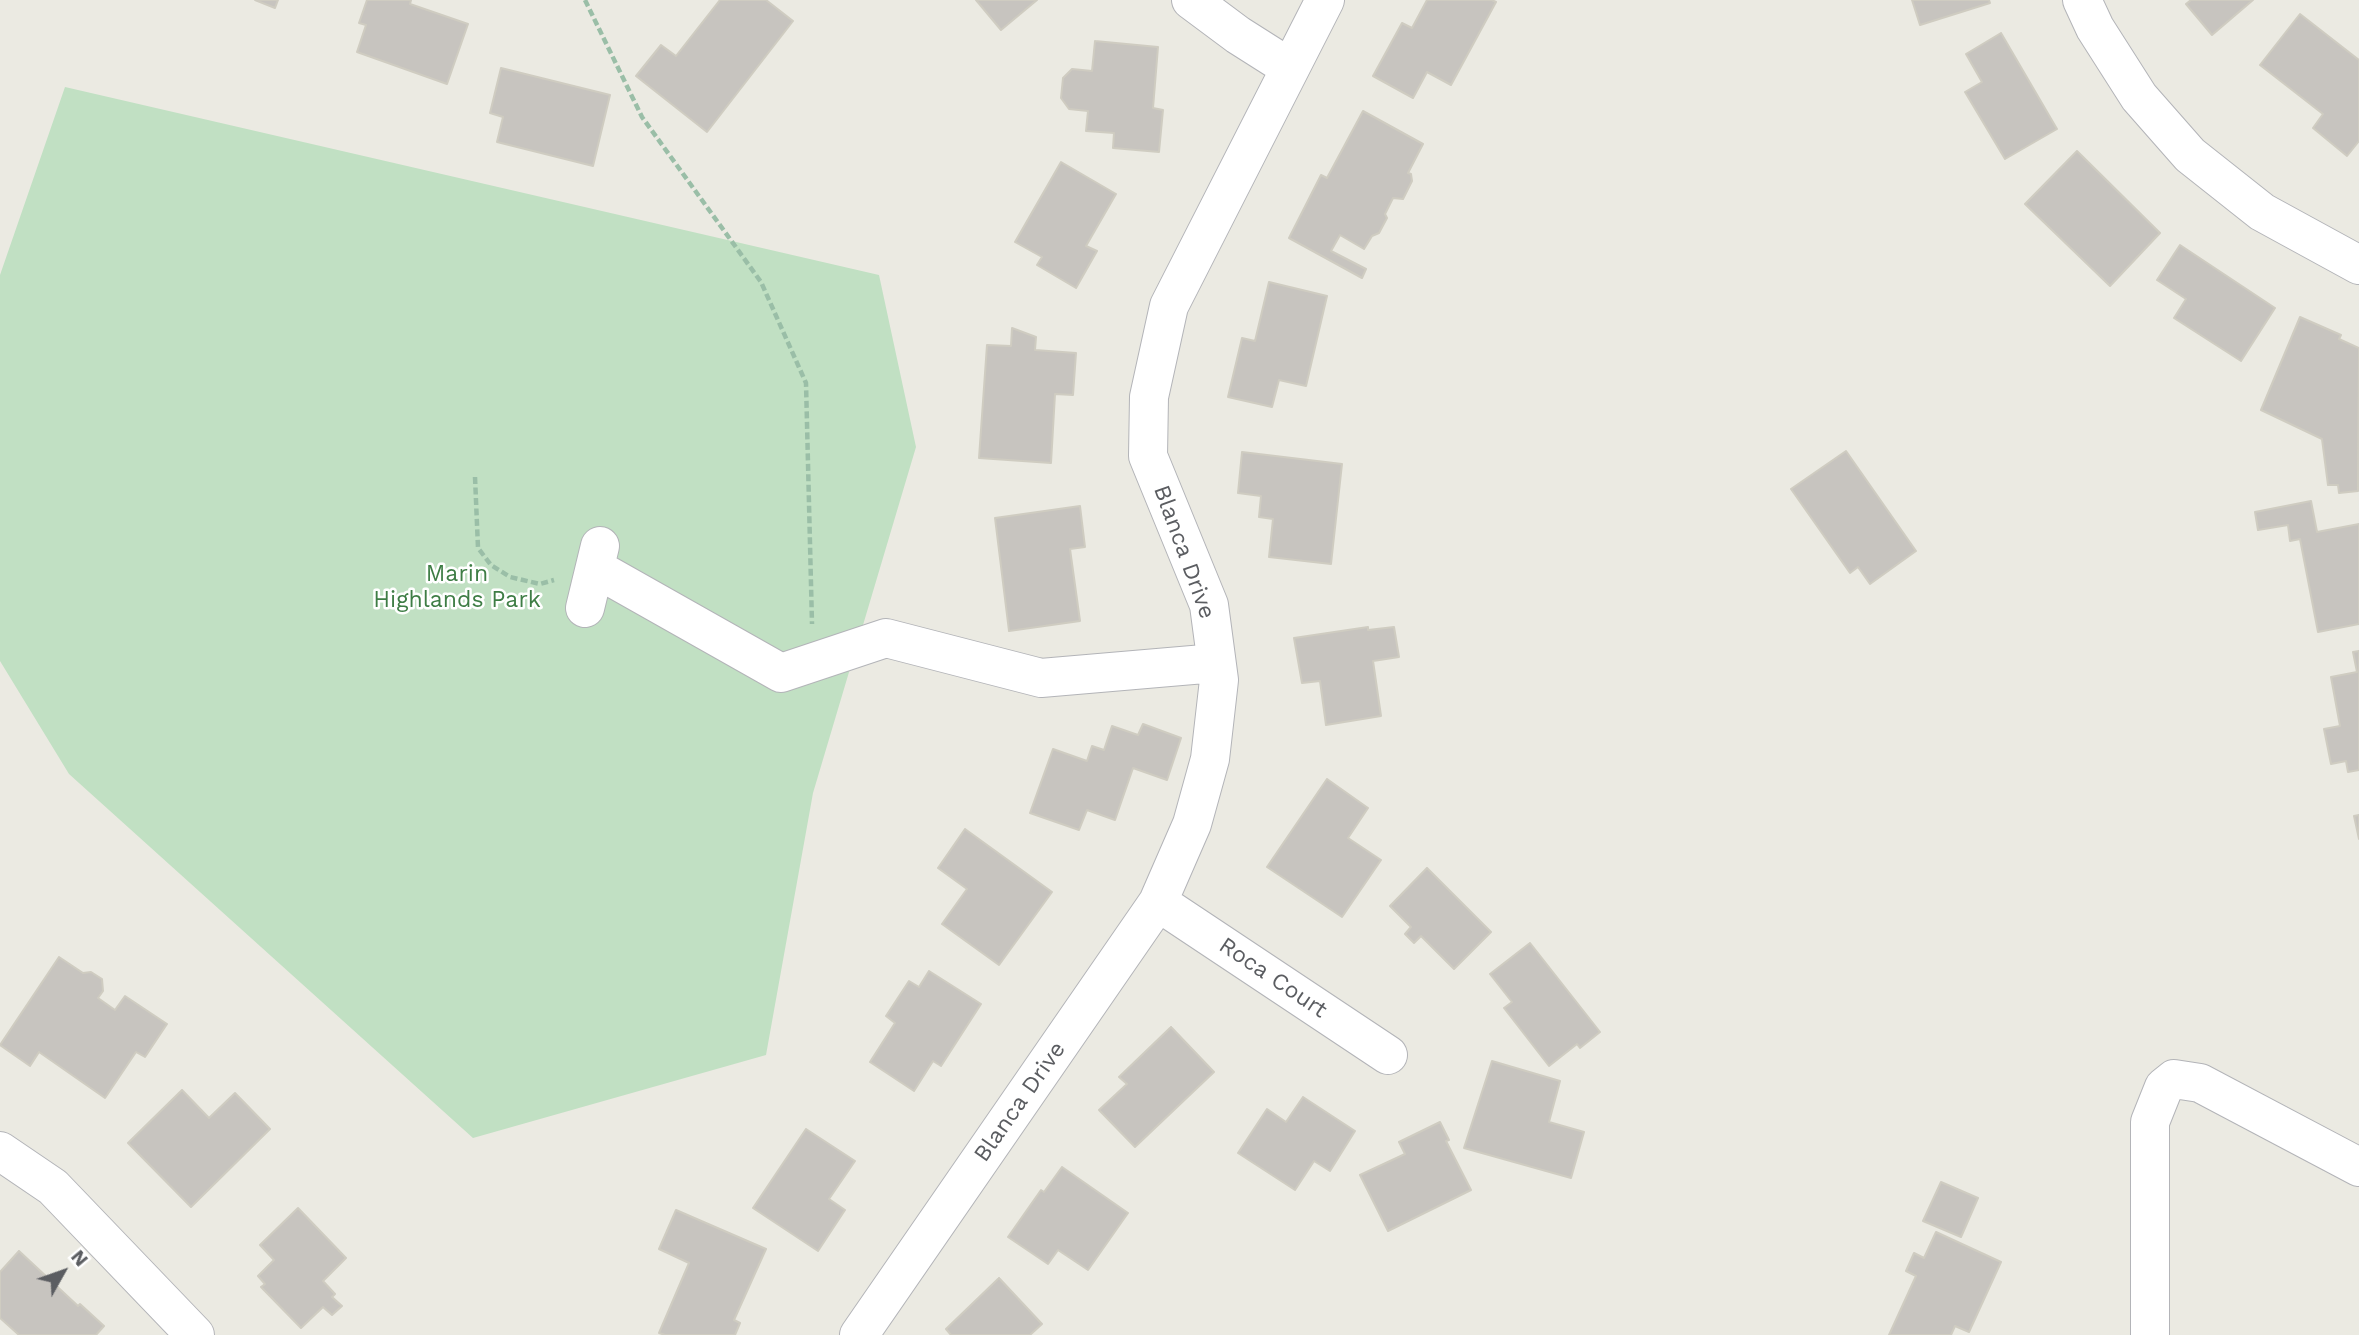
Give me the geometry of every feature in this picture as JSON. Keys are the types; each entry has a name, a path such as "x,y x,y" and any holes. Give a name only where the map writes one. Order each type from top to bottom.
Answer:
{"street":[{"path":"1191,0 1290,68"},
{"name":"Blanca Drive","path":"859,1335 1158,902 1192,824 1210,760 1219,680 1209,605 1148,456 1149,397 1169,306 1325,0"},
{"path":"2082,0 2095,28 2139,97 2190,155 2262,212 2359,265"},
{"path":"585,608 598,556 784,672 886,638 1041,678 1216,663"},
{"name":"Roca Court","path":"1158,902 1388,1055"},
{"path":"2150,1335 2150,1122 2164,1087 2174,1079 2200,1083 2359,1167"},
{"path":"0,1151 53,1187 195,1335"}],"path":[{"path":"585,0 642,117 761,282 806,383 784,672"},
{"path":"475,477 478,548 491,565 510,577 540,583 598,556"}],"green space":[{"name":"Marin Highlands Park","path":"65,87 879,275 916,447 813,793 766,1055 473,1138 69,774 0,661 0,275"}],"building":[{"path":"255,0 278,0 275,8"},
{"path":"367,0 411,0 410,4 468,24 447,84 357,52 366,25 359,23"},
{"path":"720,0 766,0 793,21 707,132 636,76 661,45 676,56"},
{"path":"976,0 1037,0 1001,30"},
{"path":"1427,0 1496,2 1451,85 1427,72 1413,98 1373,76 1402,23 1412,28"},
{"path":"1912,0 1989,0 1990,3 1920,25"},
{"path":"2191,0 2253,0 2212,35 2186,4"},
{"path":"2300,14 2359,60 2359,141 2347,156 2313,128 2323,114 2260,65"},
{"path":"2001,33 2057,129 2005,159 1965,92 1982,82 1966,54"},
{"path":"1095,41 1158,47 1153,108 1163,110 1159,152 1113,148 1114,133 1086,131 1088,111 1069,109 1061,98 1063,78 1072,69 1092,71"},
{"path":"501,68 610,95 593,166 497,142 503,117 490,113"},
{"path":"1363,111 1423,144 1408,173 1411,174 1412,181 1403,199 1393,198 1379,233 1372,236 1364,249 1340,235 1331,251 1366,269 1362,278 1289,238 1321,175 1327,178"},
{"path":"2077,151 2160,233 2110,286 2025,204"},
{"path":"1061,162 1116,194 1086,246 1097,251 1076,288 1037,265 1042,257 1015,242"},
{"path":"2180,245 2275,308 2241,361 2174,318 2186,299 2157,280"},
{"path":"1269,282 1327,296 1306,386 1279,380 1272,407 1228,397 1242,338 1255,341"},
{"path":"2300,317 2341,335 2339,339 2359,348 2358,491 2339,493 2338,485 2328,485 2322,439 2261,410"},
{"path":"1012,328 1036,337 1035,350 1076,353 1073,395 1055,394 1051,463 979,458 987,345 1011,346"},
{"path":"1846,451 1916,551 1870,584 1858,567 1850,573 1791,489"},
{"path":"1242,452 1342,464 1331,564 1269,557 1273,519 1259,517 1261,496 1238,493"},
{"path":"2311,501 2317,532 2359,524 2359,624 2318,632 2300,539 2290,541 2288,525 2258,530 2255,512"},
{"path":"1080,506 1085,547 1070,549 1080,621 1009,631 995,518"},
{"path":"1368,627 1368,630 1394,627 1399,657 1373,661 1381,716 1326,725 1320,681 1302,683 1294,638"},
{"path":"2359,651 2359,770 2348,772 2346,761 2331,764 2324,729 2340,726 2331,677 2357,672 2353,652"},
{"path":"1143,724 1181,738 1167,780 1133,768 1115,820 1087,810 1079,830 1030,813 1053,749 1087,761 1092,746 1104,750 1112,726 1138,735"},
{"path":"1327,779 1368,808 1348,838 1381,860 1342,917 1267,867"},
{"path":"2359,815 2359,839 2354,816"},
{"path":"965,829 1052,892 999,965 942,924 967,889 938,868"},
{"path":"1427,868 1491,932 1454,969 1421,936 1414,943 1405,934 1411,927 1390,906"},
{"path":"1530,943 1600,1032 1580,1048 1577,1044 1549,1066 1504,1008 1512,1002 1490,974"},
{"path":"59,957 83,973 91,972 102,979 103,991 98,998 115,1010 125,996 167,1024 145,1057 136,1052 105,1098 39,1052 30,1066 0,1045"},
{"path":"929,971 981,1004 941,1066 933,1061 914,1091 870,1062 895,1023 886,1016 909,981 919,987"},
{"path":"1171,1027 1214,1072 1135,1147 1099,1110 1127,1084 1119,1077"},
{"path":"1492,1061 1560,1081 1549,1122 1584,1132 1571,1178 1464,1148"},
{"path":"182,1090 209,1118 235,1093 270,1129 191,1207 128,1143"},
{"path":"1303,1097 1355,1131 1330,1171 1314,1161 1295,1190 1238,1153 1267,1109 1286,1122"},
{"path":"1440,1122 1449,1140 1446,1141 1471,1190 1388,1231 1360,1175 1405,1154 1399,1142"},
{"path":"806,1129 855,1161 829,1199 845,1210 818,1251 753,1208"},
{"path":"1062,1167 1128,1213 1088,1270 1058,1250 1048,1264 1008,1237 1041,1190 1044,1192"},
{"path":"1941,1182 1978,1198 1961,1237 1923,1221"},
{"path":"298,1208 346,1258 323,1281 335,1294 332,1297 342,1306 332,1315 323,1307 301,1328 261,1287 265,1284 258,1276 274,1260 260,1245"},
{"path":"676,1210 766,1249 734,1320 740,1323 735,1335 659,1333 689,1263 659,1249"},
{"path":"1936,1232 2001,1262 1969,1332 1955,1326 1951,1335 1889,1335 1916,1276 1906,1271 1914,1253 1924,1258"},
{"path":"19,1251 78,1306 80,1304 104,1326 96,1335 19,1335 0,1318 0,1272"},
{"path":"999,1278 1042,1324 1030,1335 951,1335 946,1329"}]}
